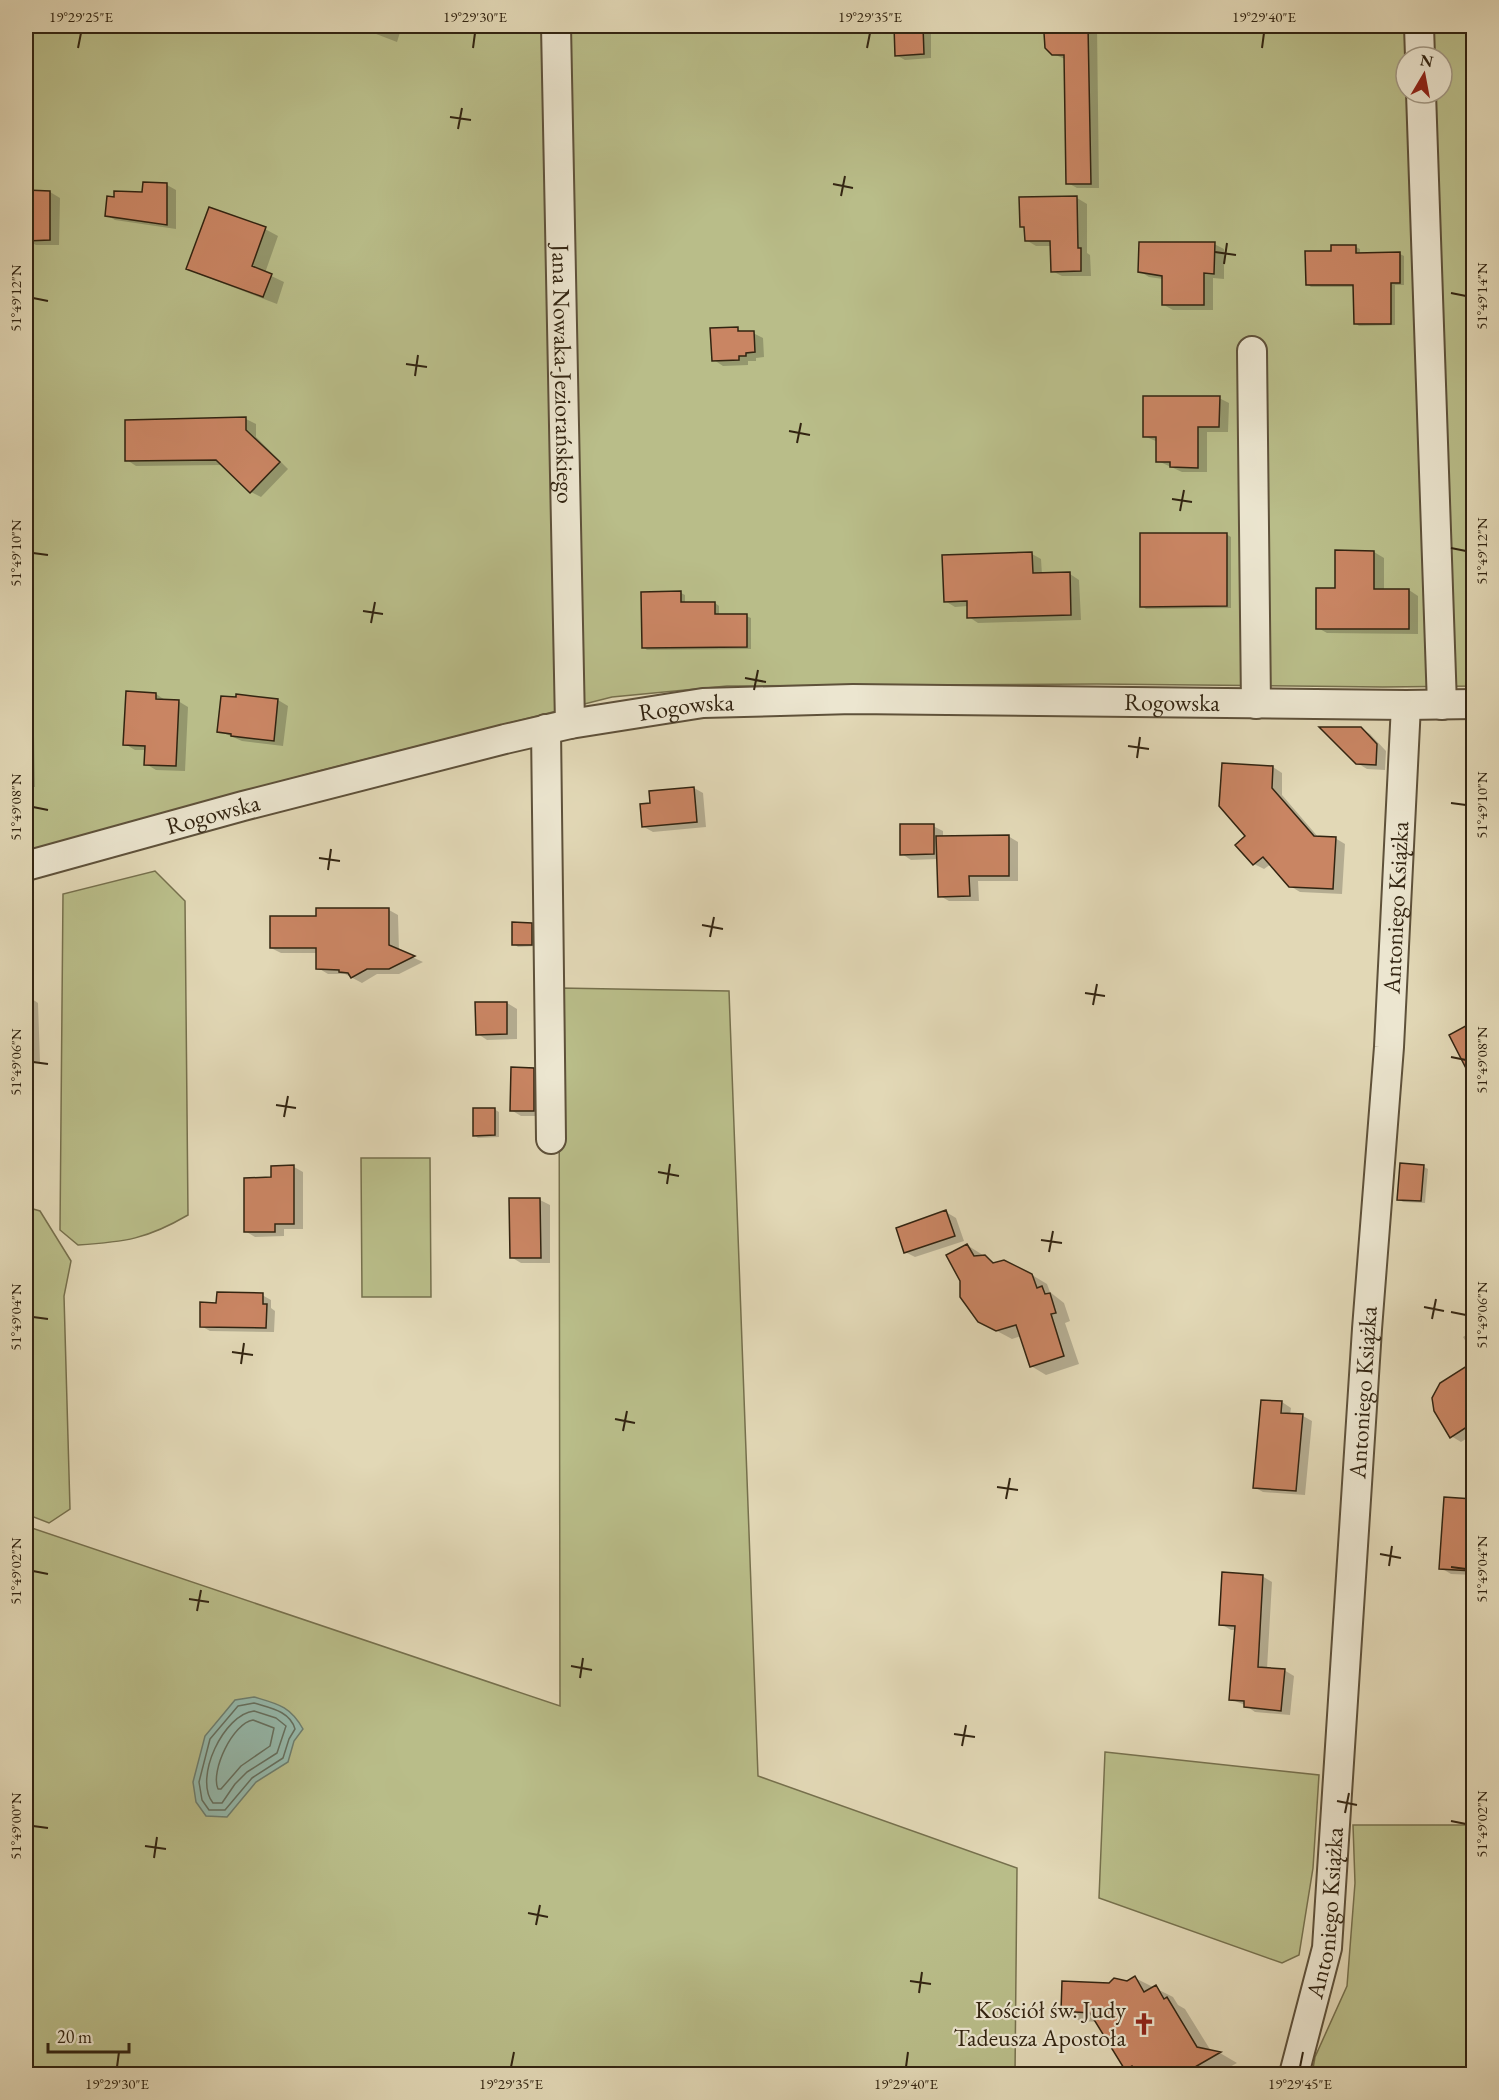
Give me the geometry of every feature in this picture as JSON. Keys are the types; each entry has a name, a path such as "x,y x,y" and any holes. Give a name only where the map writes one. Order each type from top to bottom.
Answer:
{"street":[{"name":"Jana Nowaka-Jeziorańskiego","path":"551,1139 558,726 556,26"},
{"path":"1419,26 1420,45"},
{"path":"1421,105 1442,705"},
{"path":"1252,351 1256,704"},
{"name":"Rogowska","path":"26,866 243,806 558,726 703,703 828,699 1473,704"},
{"name":"Antoniego Książka","path":"1294,2074 1326,1948 1367,1329 1389,1047 1406,705"}],"green space":[{"path":"26,26 1473,26 1473,686 1097,684 727,686 612,697 319,771 26,851"},
{"path":"155,871 185,901 188,1215 135,1238 78,1245 60,1230 63,894"},
{"path":"559,988 729,991 758,1776 1017,1868 1015,2074 26,2074 26,1526 560,1706"},
{"path":"361,1158 430,1158 431,1297 362,1297"},
{"path":"26,1207 40,1211 71,1261 64,1296 70,1509 49,1523 26,1514"},
{"path":"1105,1752 1319,1775 1313,1868 1299,1955 1282,1963 1099,1898"},
{"path":"1353,1825 1473,1825 1473,2074 1312,2074 1315,2057 1347,1986 1355,1883"}],"water":[{"path":"254,1697 283,1707 293,1715 303,1729 294,1741 288,1762 256,1782 227,1817 206,1816 196,1802 193,1782 205,1736 235,1700"}],"building":[{"path":"894,26 923,26 924,54 895,56"},
{"path":"1051,26 1088,26 1091,184 1066,184 1064,55 1052,55 1045,48 1044,33 1051,33"},
{"path":"143,182 167,183 167,225 105,216 107,196 114,197 114,191 142,192"},
{"path":"26,190 50,191 50,240 26,241"},
{"path":"1077,196 1081,271 1051,272 1050,241 1025,241 1024,227 1020,227 1019,197"},
{"path":"209,207 266,227 252,266 272,274 263,297 186,269"},
{"path":"1139,242 1215,242 1214,274 1204,273 1204,305 1162,305 1162,276 1138,272"},
{"path":"1331,245 1356,245 1356,253 1400,252 1400,283 1391,283 1391,324 1354,324 1353,285 1306,285 1305,251 1331,251"},
{"path":"738,327 738,331 754,331 755,352 739,356 739,360 712,361 710,328"},
{"path":"1143,396 1220,396 1219,427 1198,427 1198,468 1170,467 1170,462 1156,462 1156,437 1143,437"},
{"path":"246,417 246,430 280,462 250,493 216,460 125,461 125,420"},
{"path":"1140,533 1227,533 1227,606 1140,607"},
{"path":"1335,550 1374,551 1374,589 1409,589 1409,629 1316,629 1316,588 1335,588"},
{"path":"1032,552 1033,573 1070,572 1071,615 967,618 967,601 944,602 942,555"},
{"path":"681,591 681,602 715,602 715,614 747,614 747,647 642,648 641,592"},
{"path":"126,691 156,693 156,699 179,700 176,766 144,765 145,746 123,745"},
{"path":"236,694 278,699 274,741 217,732 221,696 236,697"},
{"path":"1319,727 1361,727 1377,744 1376,765 1356,764"},
{"path":"1222,763 1273,766 1272,788 1314,836 1336,837 1333,889 1289,887 1263,857 1253,865 1235,845 1245,836 1219,806"},
{"path":"694,787 697,822 642,827 640,804 650,803 649,791"},
{"path":"900,824 934,824 934,854 900,855"},
{"path":"1009,835 1009,876 969,876 970,896 938,897 936,836"},
{"path":"316,908 389,908 389,945 415,956 389,969 367,969 351,978 348,973 339,972 339,970 316,969 316,948 270,948 270,916 316,916"},
{"path":"512,922 532,923 532,945 512,945"},
{"path":"475,1002 507,1002 507,1034 476,1035"},
{"path":"1473,1022 1473,1082 1449,1035"},
{"path":"511,1067 534,1068 534,1111 510,1111"},
{"path":"473,1108 495,1108 495,1135 473,1136"},
{"path":"1400,1163 1424,1165 1421,1201 1397,1200"},
{"path":"294,1165 294,1224 275,1224 275,1232 244,1232 244,1178 271,1177 271,1166"},
{"path":"509,1198 540,1198 541,1258 510,1258"},
{"path":"946,1210 955,1236 904,1253 896,1228"},
{"path":"967,1244 974,1256 985,1255 993,1263 1004,1260 1032,1274 1037,1288 1042,1286 1045,1294 1050,1293 1056,1313 1051,1314 1064,1356 1030,1367 1016,1325 996,1331 978,1322 960,1297 960,1281 946,1255"},
{"path":"217,1292 263,1293 263,1304 267,1304 266,1328 200,1327 200,1302 216,1303"},
{"path":"1473,1362 1473,1423 1450,1438 1434,1411 1432,1398 1440,1383"},
{"path":"1261,1400 1282,1401 1281,1413 1303,1414 1296,1491 1253,1488"},
{"path":"1444,1497 1473,1499 1473,1571 1439,1569"},
{"path":"1222,1572 1263,1575 1258,1667 1285,1669 1281,1711 1244,1707 1244,1701 1229,1700 1235,1626 1219,1625"},
{"name":"Kościół św. Judy Tadeusza Apostoła","path":"1135,1976 1144,1992 1156,1985 1164,1999 1167,1997 1197,2047 1221,2052 1183,2074 1137,2074 1132,2066 1125,2070 1090,2013 1061,2011 1062,1981 1109,1983 1114,1978 1127,1981"}],"place":[{"name":"Kościół św. Judy Tadeusza Apostoła","path":"1144,2024"}]}
